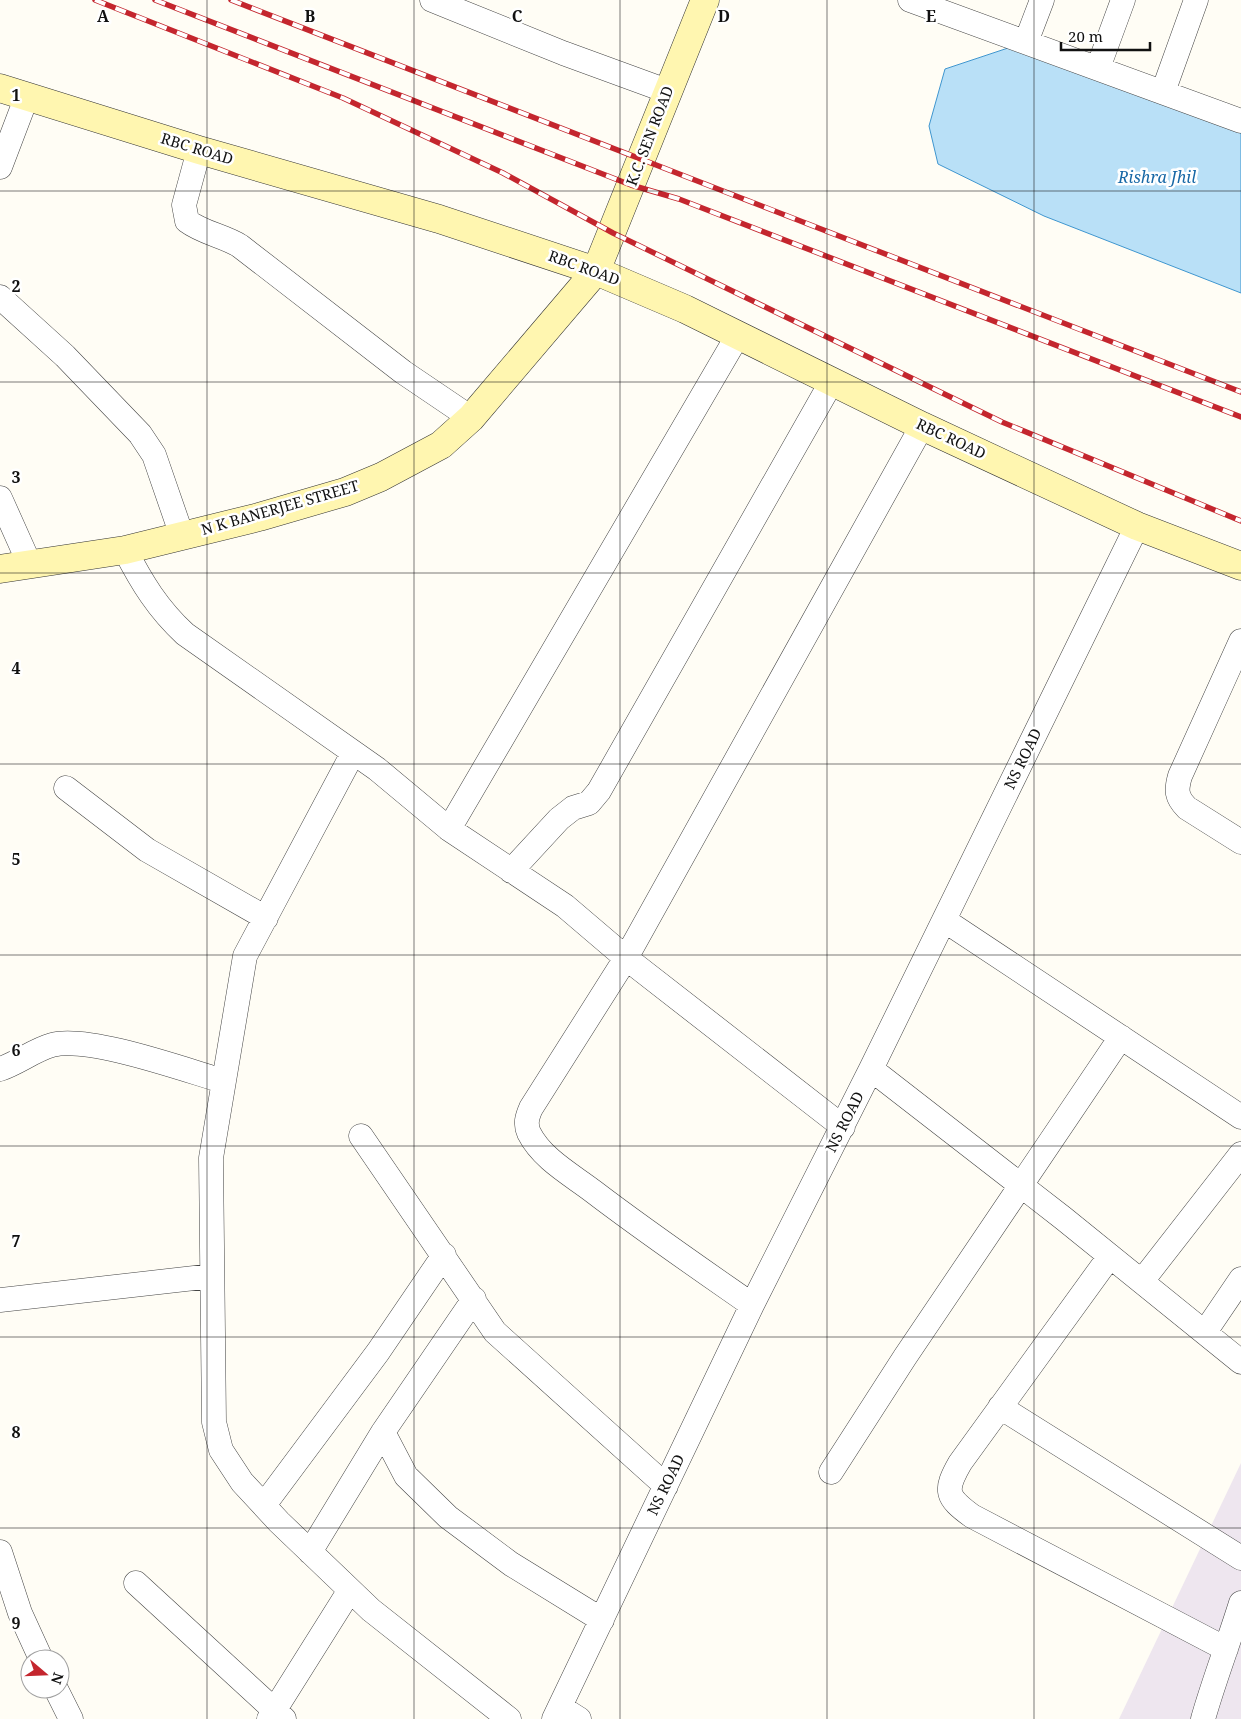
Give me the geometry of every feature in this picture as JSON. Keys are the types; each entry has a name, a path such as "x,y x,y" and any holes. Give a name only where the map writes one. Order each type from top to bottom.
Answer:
{"street":[{"path":"432,0 562,53 667,91"},
{"name":"K.C. SEN ROAD","path":"596,271 705,0"},
{"path":"910,0 1241,121"},
{"path":"1026,42 1042,0"},
{"path":"1098,68 1123,0"},
{"path":"1163,92 1196,0"},
{"name":"RBC ROAD","path":"0,88 199,150 439,219 596,271 738,335 922,426 1137,526 1241,566"},
{"path":"0,167 27,96"},
{"path":"199,150 184,205 187,221 195,227 225,237 240,246 402,372 471,418"},
{"name":"N K BANERJEE STREET","path":"0,569 125,550 345,492 381,476 441,444 471,418 596,271"},
{"path":"0,296 65,356 140,434 154,455 182,536"},
{"path":"449,829 738,335"},
{"path":"511,871 559,819 573,808 589,803 599,791 832,381"},
{"path":"752,1305 649,1234 550,1159 536,1144 526,1125 531,1108 626,958 922,426"},
{"path":"0,498 30,565"},
{"name":"NS ROAD","path":"565,1715 602,1620 752,1305 872,1069 1137,526"},
{"path":"125,550 148,594 163,613 185,634 353,752 449,829 565,906 626,958 843,1127"},
{"path":"1241,641 1180,776 1176,790 1180,801 1187,808 1241,842"},
{"path":"353,752 245,956 211,1158 214,1422 221,1450 242,1482 310,1552 371,1610 509,1719"},
{"path":"66,788 147,850 266,918"},
{"path":"944,920 1241,1117"},
{"path":"831,1472 1121,1037"},
{"path":"0,1069 52,1045 76,1043 113,1050 223,1081"},
{"path":"872,1069 1021,1185 1241,1362"},
{"path":"361,1136 495,1332 666,1486"},
{"path":"1142,1282 1241,1154"},
{"path":"264,1505 378,1352 444,1256"},
{"path":"1110,1256 960,1463 949,1482 950,1493 955,1503 972,1516 1226,1649"},
{"path":"0,1300 212,1276"},
{"path":"1206,1332 1241,1279"},
{"path":"310,1552 383,1432 474,1299"},
{"path":"1000,1407 1241,1558"},
{"path":"383,1432 406,1476 448,1517 511,1564 602,1620"},
{"path":"0,1552 20,1612 37,1649"},
{"path":"136,1583 276,1716 350,1590"},
{"path":"1203,1719 1217,1669 1226,1649 1241,1603"},
{"path":"61,1699 71,1719"}],"shaded area":[{"path":"1241,1463 1241,1719 1119,1719"}],"water":[{"name":"Rishra Jhil","path":"1026,42 1241,125 1241,293 1044,216 938,164 929,126 945,69"}],"railway":[{"path":"95,0 343,98 503,173 613,233 1002,422 1241,521"},
{"path":"155,0 631,185 679,199 1241,417"},
{"path":"231,0 1241,392"}]}
